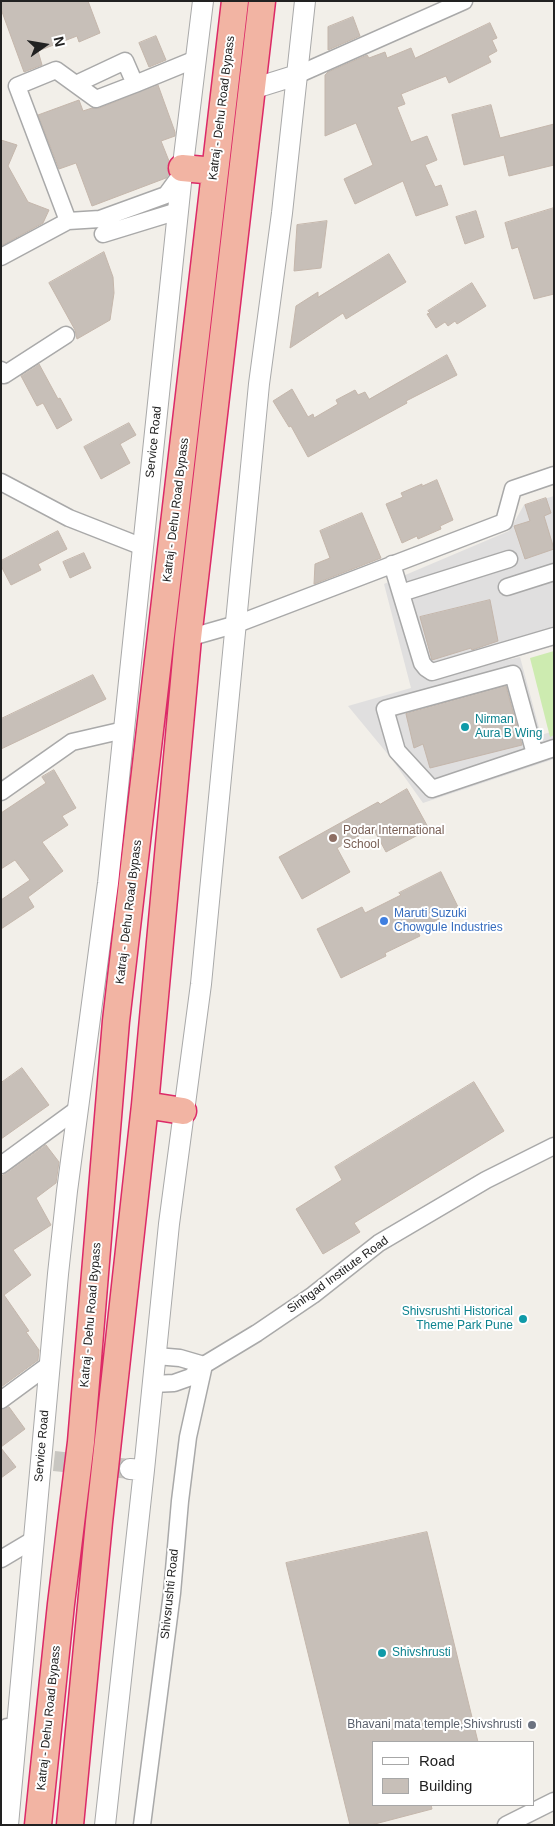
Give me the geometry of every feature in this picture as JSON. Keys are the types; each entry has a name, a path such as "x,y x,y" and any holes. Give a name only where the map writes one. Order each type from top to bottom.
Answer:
{"highway":[{"name":"Katraj - Dehu Road Bypass","path":"38,1825 80,1442 116,1021 235,1"},
{"path":"70,1825 99,1522 145,1106 188,638 262,1"},
{"path":"182,170 215,171"},
{"path":"145,1106 183,1111"}],"street":[{"name":"Service Road","path":"1,1780 9,1716 19,1706 33,1540 48,1461 50,1364 67,1191 108,883 182,170 203,1"},
{"path":"104,1825 137,1470 153,1384 168,1224 200,984 237,624 259,384 282,213 305,1"},
{"path":"252,89 296,75 464,1"},
{"path":"68,221 17,86 56,70 96,99 196,59"},
{"path":"76,84 125,61 135,84"},
{"path":"1,258 68,221 100,219 166,195 182,170"},
{"path":"102,234 178,211"},
{"path":"2,374 66,335"},
{"path":"188,638 237,624 504,522 513,489 554,475"},
{"path":"1,482 69,518 143,547"},
{"path":"401,592 509,559"},
{"path":"392,564 422,663 432,672 554,636"},
{"path":"506,587 554,572"},
{"path":"535,754 513,674 385,710 397,751 432,789 554,748"},
{"path":"1,792 72,742 124,730"},
{"path":"1,1165 79,1108"},
{"name":"Sinhgad Institute Road","path":"153,1384 174,1383 191,1377 204,1365 257,1333 313,1295 379,1243 486,1180 554,1146"},
{"path":"156,1356 180,1358 204,1365"},
{"path":"1,1400 50,1364"},
{"name":"Shivsrushti Road","path":"142,1825 172,1593 188,1437 204,1365"},
{"path":"1,1560 33,1540"},
{"path":"8,1825 19,1706"},
{"path":"506,1825 554,1801"}],"shaded area":[{"path":"554,496 554,646 502,661 520,657 541,735 554,731 554,759 423,803 391,758 348,706 411,688 384,584 509,531 524,505"}],"green space":[{"path":"554,651 554,735 550,737 530,658"}],"building":[{"path":"1,1 88,1 100,33 79,42 77,36 38,51 42,65 24,72 1,9"},
{"path":"353,17 360,36 328,50 328,27"},
{"path":"490,23 497,38 492,40 497,51 488,56 491,62 449,83 446,76 401,94 405,104 397,107 411,142 427,136 437,160 425,165 435,187 441,185 448,205 416,216 403,181 355,204 344,179 373,165 356,123 325,136 325,75 367,55 369,58 385,52 387,58 411,48 415,58"},
{"path":"156,36 166,60 149,67 139,43"},
{"path":"158,85 175,132 175,136 161,141 169,161 167,167 169,174 166,178 92,206 76,163 59,169 38,115 79,100 83,111 99,108"},
{"path":"491,105 500,138 554,124 554,165 509,176 504,155 464,165 452,115"},
{"path":"1,140 17,145 8,166 28,202 49,210 43,223 1,246"},
{"path":"554,208 554,294 534,299 518,247 512,249 505,223"},
{"path":"476,211 484,237 465,244 456,217"},
{"path":"327,221 321,268 294,271 297,225"},
{"path":"104,252 113,277 114,293 110,320 77,339 75,330 49,283"},
{"path":"389,254 406,282 346,319 343,313 290,348 296,306 318,292 318,297"},
{"path":"472,283 486,306 457,324 455,321 448,326 445,322 436,328 427,314 430,313 428,311"},
{"path":"447,355 457,375 406,401 407,403 308,457 291,426 289,427 273,401 292,389 308,417 313,414 314,418 338,404 336,400 355,390 358,395 365,392 369,399"},
{"path":"39,364 72,420 57,429 43,403 37,406 21,376"},
{"path":"129,423 136,435 120,444 130,463 101,479 84,447"},
{"path":"437,480 453,520 440,526 441,529 418,539 417,536 402,543 386,504 403,497 401,493"},
{"path":"546,498 551,513 544,516 554,549 525,559 514,526 530,521 525,505"},
{"path":"362,513 381,558 314,584 315,564 330,558 320,531"},
{"path":"58,531 67,549 38,564 41,570 11,585 1,566 1,561"},
{"path":"84,553 91,568 70,578 63,562"},
{"path":"490,600 498,641 432,660 420,617"},
{"path":"93,675 106,699 1,749 1,719"},
{"name":"Nirman Aura B Wing","path":"506,686 522,745 430,768 423,744 414,748 406,714"},
{"path":"54,770 76,808 62,816 68,825 42,842 63,871 28,897 34,907 1,929 1,900 30,880 15,860 1,869 1,813 46,783 42,777"},
{"name":"Podar International School","path":"407,789 429,829 386,852 373,828 337,848 350,872 302,899 279,857 378,802 380,804"},
{"name":"Maruti Suzuki Chowgule Industries","path":"441,872 459,909 417,930 420,936 385,953 386,956 341,978 317,929 362,907 365,913"},
{"path":"22,1068 49,1105 1,1139 1,1083"},
{"path":"474,1082 504,1131 354,1223 360,1232 323,1254 296,1209 342,1180 335,1167"},
{"path":"46,1145 59,1162 56,1183 36,1198 51,1225 13,1250 31,1275 4,1295 29,1331 26,1332 39,1350 38,1360 1,1387 1,1177"},
{"path":"9,1407 25,1429 1,1447 1,1410"},
{"path":"1,1448 16,1467 1,1478"},
{"name":"Shivshrusti","path":"427,1532 478,1741 372,1741 372,1806 431,1806 432,1809 371,1825 350,1825 286,1563"}],"tunnel":[{"path":"54,1461 130,1469"}],"place":[{"name":"Nirman Aura B Wing","path":"465,727"},
{"name":"Podar International School","path":"333,838"},
{"name":"Maruti Suzuki Chowgule Industries","path":"384,921"},
{"name":"Shivsrushti Historical Theme Park Pune","path":"523,1319"},
{"name":"Shivshrusti","path":"382,1653"},
{"name":"Bhavani mata temple,Shivshrusti","path":"532,1725"}]}
